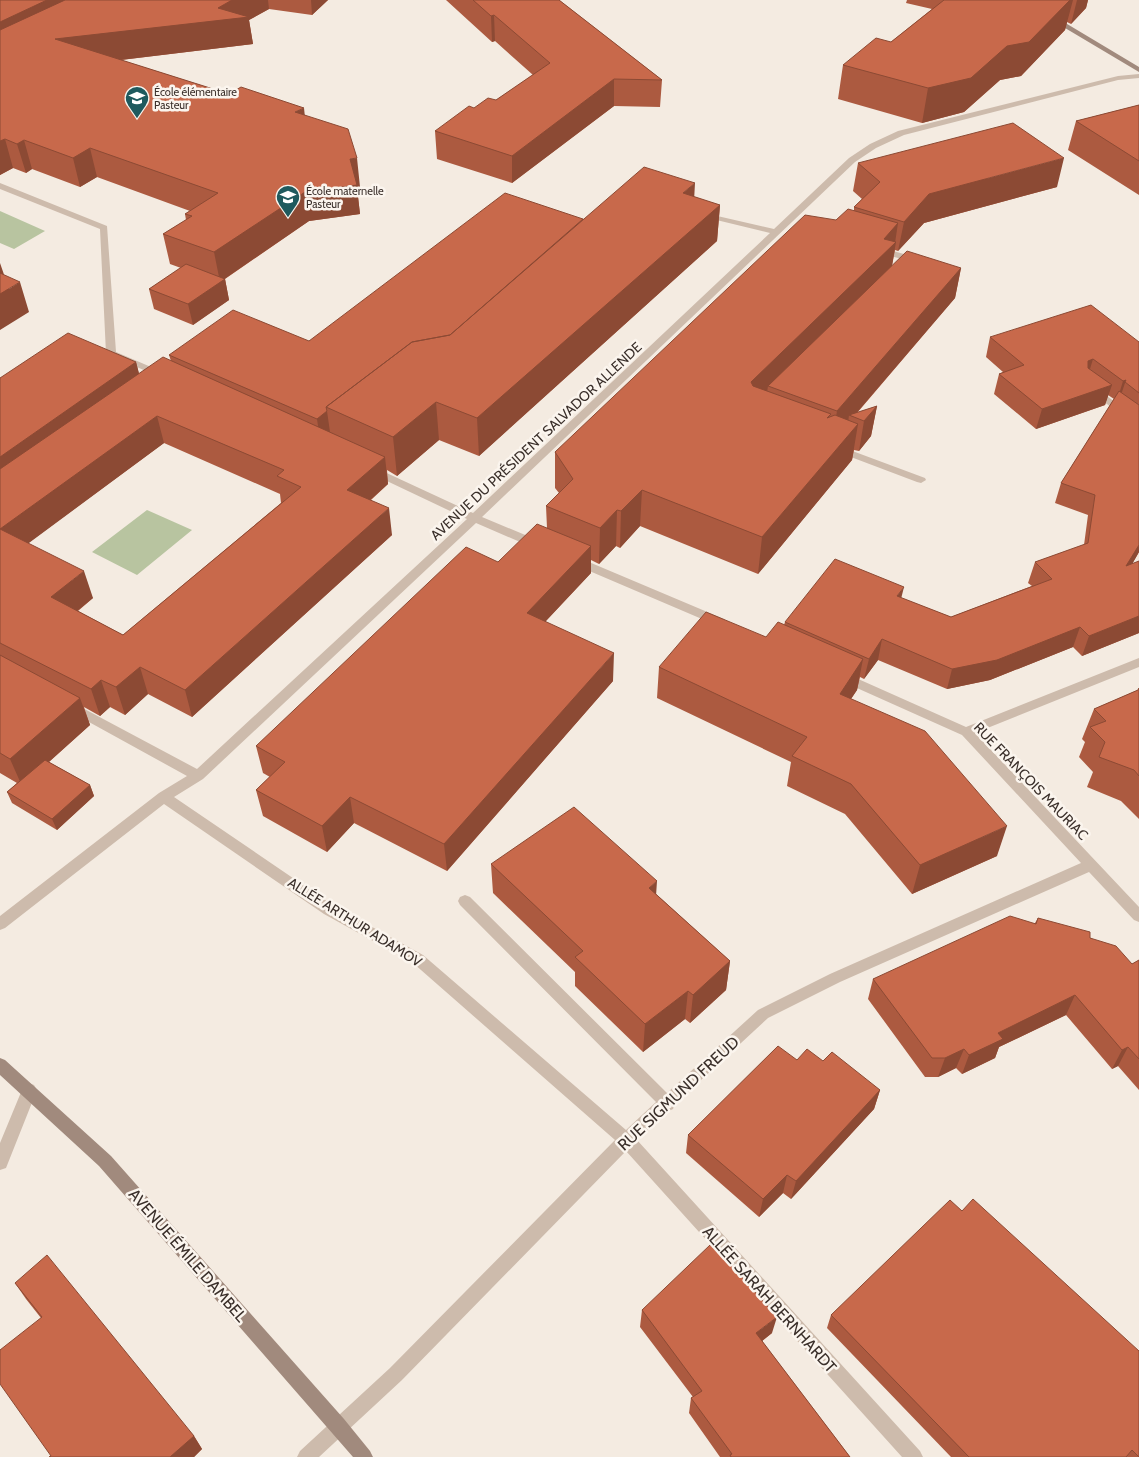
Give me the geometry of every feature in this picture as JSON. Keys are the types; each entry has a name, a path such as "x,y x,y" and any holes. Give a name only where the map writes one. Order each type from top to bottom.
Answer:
{"street":[{"path":"1022,0 1139,70"},
{"name":"AVENUE DU PRÉSIDENT SALVADOR ALLENDE","path":"0,924 164,797 198,776 776,232 791,224 852,160 873,146 901,133 1118,78 1139,76"},
{"path":"0,186 104,228 111,352 164,380"},
{"path":"697,213 776,232"},
{"path":"869,247 915,260 908,267"},
{"path":"1087,384 1139,425"},
{"path":"828,446 921,480"},
{"path":"365,467 474,518 549,550"},
{"path":"566,557 735,629"},
{"path":"966,732 1139,662"},
{"name":"RUE FRANÇOIS MAURIAC","path":"833,672 966,732 1139,916"},
{"path":"59,700 198,776"},
{"name":"ALLÉE ARTHUR ADAMOV","path":"164,797 329,910 418,959 626,1140"},
{"name":"RUE SIGMUND FREUD","path":"306,1457 338,1425 396,1374 626,1140 668,1104 764,1014 835,978 1090,865"},
{"path":"465,902 668,1104"},
{"name":"AVENUE ÉMILE DAMBEL","path":"0,1065 105,1161 338,1425 364,1457"},
{"path":"0,1163 29,1090"},
{"name":"ALLÉE SARAH BERNHARDT","path":"626,1140 914,1457"}],"green space":[{"path":"0,211 45,231 14,249 0,243"},
{"path":"147,510 192,530 137,575 92,552"}],"building":[{"path":"0,0 47,0 0,22"},
{"path":"65,0 232,0 218,8 249,17 55,39 229,94 241,87 304,108 295,112 348,129 357,158 350,159 357,185 305,192 214,252 163,234 192,216 185,214 218,193 90,148 73,158 24,140 17,144 5,139 0,141 0,30"},
{"path":"473,0 559,0 662,80 614,79 512,156 435,131 469,106 474,108 488,98 496,100 550,63 494,15 491,16"},
{"path":"944,0 1070,0 1029,42 1007,46 971,78 928,88 843,65 876,38 891,42"},
{"path":"1139,105 1139,161 1076,121"},
{"path":"1013,123 1064,158 929,194 904,222 854,207 880,182 858,163"},
{"path":"644,167 695,183 683,193 720,205 477,418 436,402 393,437 326,407 412,342 450,335"},
{"path":"505,193 583,219 450,335 412,342 326,407 327,411 317,419 169,355 233,310 309,341"},
{"path":"848,209 898,223 884,239 896,242 751,382 753,386 831,414 827,418 835,415 858,424 762,537 642,490 621,511 617,510 600,528 546,506 573,479 555,452 805,215 836,220"},
{"path":"907,251 961,268 837,411 768,386"},
{"path":"186,264 225,279 188,304 149,289"},
{"path":"0,273 20,282 0,294"},
{"path":"1091,305 1139,342 1139,393 1125,382 1126,380 1123,381 1093,359 1088,361 1088,368 1112,385 1042,409 999,374 1024,365 990,337"},
{"path":"68,333 136,362 0,457 0,378"},
{"path":"163,357 385,457 347,490 389,508 185,690 140,667 116,687 101,680 91,689 0,643 0,529 0,469","holes":["157,416 284,470 277,476 301,487 123,635 51,597 84,571 0,529"]},
{"path":"1119,391 1139,405 1139,545 1126,566 1139,561 1139,616 1089,636 1080,627 997,660 952,669 882,639 869,659 785,622 835,559 904,587 897,596 951,617 1052,579 1035,562 1088,543 1095,495 1061,483"},
{"path":"877,406 864,421 849,415"},
{"path":"537,524 591,546 527,613 614,653 444,844 350,797 322,826 256,790 285,762 256,746 466,547 498,562"},
{"path":"706,612 766,637 778,622 863,659 840,694 925,731 1007,826 920,865 851,784 792,756 807,737 659,667"},
{"path":"0,655 80,698 10,759 0,753"},
{"path":"1139,688 1139,776 1134,770 1099,757 1105,742 1090,727 1106,721 1094,709"},
{"path":"45,760 90,785 52,819 7,792"},
{"path":"574,807 657,881 649,888 730,961 693,995 688,991 645,1024 575,957 583,951 491,864"},
{"path":"1010,916 1036,924 1038,918 1090,932 1090,938 1116,946 1132,964 1139,960 1139,1059 1128,1047 1122,1050 1075,995 998,1033 1003,1039 969,1055 964,1049 945,1058 932,1058 873,979"},
{"path":"778,1046 797,1060 807,1049 823,1061 832,1052 880,1090 796,1181 787,1175 763,1199 688,1135"},
{"path":"973,1199 1139,1351 1139,1457 1132,1450 1126,1457 969,1457 831,1315 950,1200 962,1211"},
{"path":"710,1245 732,1266 777,1317 756,1333 850,1457 731,1457 730,1455 732,1454 691,1398 702,1391 642,1310"},
{"path":"47,1255 194,1436 170,1457 49,1457 51,1456 0,1384 0,1350 42,1317 15,1283"}],"place":[{"name":"École élémentaire Pasteur","path":"137,119"},
{"name":"École maternelle Pasteur","path":"288,218"}]}
